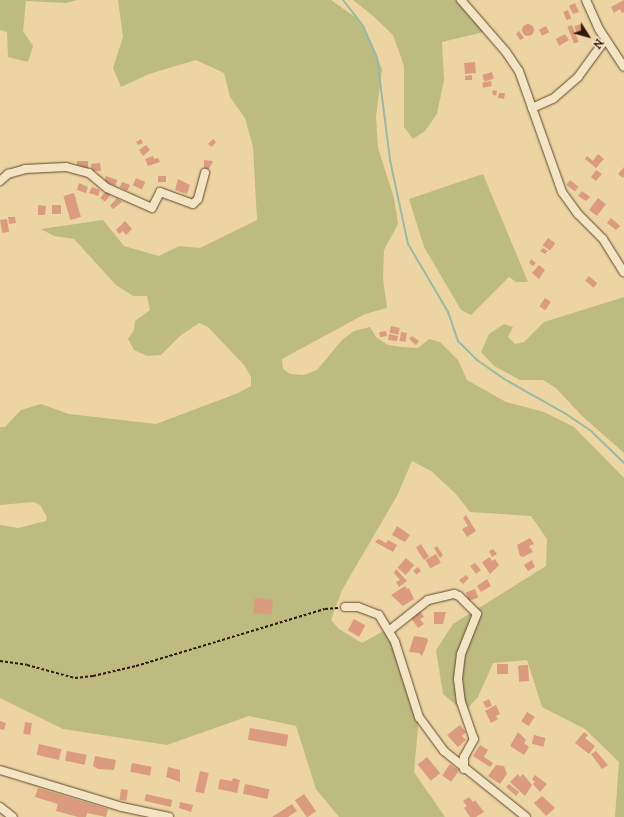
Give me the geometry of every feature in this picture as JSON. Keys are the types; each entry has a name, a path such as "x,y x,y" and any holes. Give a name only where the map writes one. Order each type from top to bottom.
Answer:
{"street":[{"path":"461,0 519,71 562,192 578,214 602,239 624,272"},
{"path":"586,0 605,40 623,65"},
{"path":"532,108 554,98 578,77 605,40"},
{"path":"0,181 8,174 25,169 66,167 89,173 107,188 152,208 160,192 193,204 198,198 205,173"},
{"path":"390,630 428,600 454,594 459,596 477,614 461,654 458,679 461,702 474,739 464,757 464,769"},
{"path":"345,607 369,610 379,615 390,630 419,717 444,751 464,769 526,817"},
{"path":"0,770 122,807 169,817"},
{"path":"0,807 13,817"}],"path":[{"path":"0,661 26,665 75,678 93,676 136,666 325,609 345,607"}],"shaded area":[{"path":"0,0 77,0 66,3 26,1 23,31 33,46 28,62 8,57 7,32 0,30"},
{"path":"118,0 331,0 358,19 367,33 382,69 376,117 378,148 394,198 398,224 384,250 383,278 387,308 365,314 282,359 283,369 290,374 304,375 317,370 342,340 354,331 370,327 376,337 388,345 418,348 429,339 440,342 458,360 467,380 506,402 544,412 574,427 624,478 624,817 615,817 619,762 585,729 542,707 527,660 493,663 478,697 464,712 443,694 436,650 453,624 546,566 547,539 531,516 470,512 455,493 431,471 412,461 397,496 342,590 331,620 339,629 362,643 389,628 419,717 414,772 445,817 339,817 316,789 296,726 249,716 167,745 63,729 0,698 0,525 18,528 46,521 47,517 40,505 34,502 0,505 0,427 5,427 21,410 41,404 69,414 156,424 238,393 251,386 251,377 244,365 208,327 199,323 180,336 161,355 147,356 134,350 128,339 134,330 135,321 150,310 147,296 133,296 116,285 74,239 54,236 41,229 103,220 124,246 159,256 179,246 200,248 257,220 253,147 245,118 230,97 224,73 196,60 149,74 121,87 113,68 123,37"},
{"path":"353,0 461,0 488,31 442,42 444,80 437,114 425,131 413,139 404,127 404,66 393,35 372,15"},
{"path":"483,174 528,282 516,282 509,277 471,315 461,310 424,247 409,199"},
{"path":"624,297 624,453 581,415 556,388 543,380 520,380 494,366 481,352 489,334 504,324 513,327 508,337 515,344 524,342 544,322"}],"building":[{"path":"624,0 624,12 622,13 620,9 614,13 611,7"},
{"path":"575,3 579,12 573,14 569,6"},
{"path":"568,10 571,18 567,20 563,12"},
{"path":"530,24 533,25 533,35 526,36 523,35 522,28 523,25"},
{"path":"581,24 584,33 577,35 574,26"},
{"path":"572,25 579,42 574,44 567,27"},
{"path":"546,26 549,32 542,36 539,30"},
{"path":"519,31 524,38 520,40 516,34"},
{"path":"565,34 569,40 559,46 556,39"},
{"path":"475,62 476,73 465,74 464,63"},
{"path":"492,72 494,79 484,81 482,75"},
{"path":"472,75 472,80 465,80 465,76"},
{"path":"491,81 492,86 483,88 482,83"},
{"path":"493,90 497,91 496,96 492,94"},
{"path":"499,93 505,93 504,99 498,98"},
{"path":"141,139 143,143 138,145 136,142"},
{"path":"213,139 216,142 212,147 208,144"},
{"path":"146,145 150,150 143,156 139,150"},
{"path":"598,154 604,159 596,168 585,159 587,156 593,161"},
{"path":"153,156 154,159 158,158 160,162 148,166 145,159"},
{"path":"204,160 213,161 209,169 204,169"},
{"path":"77,161 88,161 88,168 77,168"},
{"path":"100,163 101,171 92,171 91,164"},
{"path":"624,167 624,176 623,178 618,174"},
{"path":"596,170 602,174 596,181 591,177"},
{"path":"106,176 117,180 115,186 104,182"},
{"path":"158,176 166,176 166,182 158,182"},
{"path":"136,178 145,182 142,189 133,185"},
{"path":"178,179 190,185 187,194 175,190"},
{"path":"570,180 579,187 575,192 566,185"},
{"path":"122,182 130,185 127,191 120,187"},
{"path":"79,183 88,187 86,193 77,190"},
{"path":"92,187 100,190 98,196 89,193"},
{"path":"106,191 111,195 105,202 100,198"},
{"path":"582,191 590,197 586,201 578,196"},
{"path":"74,193 81,217 70,220 63,196"},
{"path":"117,198 122,202 113,209 110,206"},
{"path":"598,198 606,204 597,216 589,210"},
{"path":"38,205 46,206 45,215 38,215"},
{"path":"52,205 61,205 61,214 52,214"},
{"path":"8,217 15,217 16,223 9,224"},
{"path":"611,218 620,226 616,230 607,223"},
{"path":"7,219 9,232 2,233 0,220"},
{"path":"125,221 132,229 126,235 123,231 119,234 116,230"},
{"path":"548,238 555,243 550,251 543,245"},
{"path":"543,248 548,251 545,254 540,251"},
{"path":"531,259 536,263 533,266 529,263"},
{"path":"539,265 545,270 539,279 532,273"},
{"path":"589,276 597,283 593,288 585,281"},
{"path":"545,298 551,302 545,310 539,306"},
{"path":"391,326 400,328 398,335 389,333"},
{"path":"386,331 387,336 380,337 379,332"},
{"path":"401,332 407,333 406,342 400,341"},
{"path":"389,334 398,336 397,341 388,340"},
{"path":"412,336 419,341 416,345 409,339"},
{"path":"466,515 476,531 467,537 462,529 468,526 463,518"},
{"path":"397,526 410,535 405,542 392,535"},
{"path":"530,538 534,544 529,546 533,552 523,557 520,556 517,545"},
{"path":"378,539 386,543 388,540 397,545 393,552 375,542"},
{"path":"421,544 429,557 424,560 416,547"},
{"path":"437,546 443,555 440,558 434,548"},
{"path":"493,549 497,554 492,557 489,551"},
{"path":"436,554 441,563 430,569 426,560"},
{"path":"490,557 492,561 495,559 499,565 490,574 482,562"},
{"path":"406,558 414,565 406,575 397,568"},
{"path":"532,560 535,567 528,571 524,565"},
{"path":"475,563 481,570 476,574 470,566"},
{"path":"418,567 421,571 416,575 413,571"},
{"path":"396,569 407,581 399,587 396,582 400,580 394,573"},
{"path":"466,575 469,578 463,584 459,580"},
{"path":"487,579 491,586 481,592 477,586"},
{"path":"405,586 407,589 409,588 414,599 403,606 391,595"},
{"path":"475,589 478,597 469,601 466,593"},
{"path":"255,598 273,600 271,615 253,613"},
{"path":"420,611 424,617 420,619 424,624 418,628 410,617"},
{"path":"434,612 446,612 443,624 434,624"},
{"path":"354,619 365,625 359,637 348,630"},
{"path":"414,636 427,638 428,641 422,656 419,653 409,652"},
{"path":"497,664 508,664 508,674 497,674"},
{"path":"528,665 529,681 519,682 518,666"},
{"path":"489,699 492,706 486,708 483,702"},
{"path":"496,705 500,714 496,716 498,719 491,723 485,711"},
{"path":"527,712 535,717 529,726 521,721"},
{"path":"0,721 6,723 4,730 0,729"},
{"path":"25,722 32,723 30,735 23,734"},
{"path":"460,725 466,732 462,736 466,740 458,747 447,735"},
{"path":"250,728 288,735 286,747 248,740"},
{"path":"518,732 526,740 524,743 529,747 524,755 510,746"},
{"path":"584,732 588,735 585,738 595,746 589,754 575,743"},
{"path":"534,735 546,738 543,747 532,744"},
{"path":"39,744 61,749 59,760 37,755"},
{"path":"480,745 488,750 484,757 493,763 490,767 473,756"},
{"path":"67,751 87,755 85,765 65,761"},
{"path":"596,751 608,765 602,769 591,754"},
{"path":"95,756 116,760 114,770 98,769 93,766"},
{"path":"427,757 440,773 431,781 418,765"},
{"path":"132,763 152,767 150,776 130,772"},
{"path":"450,764 459,770 451,782 442,776"},
{"path":"496,765 504,766 507,774 500,784 488,776"},
{"path":"168,767 180,770 180,782 166,777"},
{"path":"200,771 209,773 204,793 195,791"},
{"path":"518,774 520,777 523,774 532,785 525,796 510,782"},
{"path":"535,775 547,784 540,792 533,784 535,782 532,779"},
{"path":"233,778 240,780 237,793 218,789 220,779 232,781"},
{"path":"245,784 269,789 267,799 243,794"},
{"path":"509,784 519,792 516,796 506,787"},
{"path":"38,788 108,809 106,817 87,813 86,817 78,817 56,811 58,804 35,797"},
{"path":"121,789 128,790 126,801 119,800"},
{"path":"146,794 172,800 171,807 144,801"},
{"path":"304,794 316,811 307,817 295,800"},
{"path":"542,796 555,808 546,816 534,803"},
{"path":"469,797 473,802 475,800 484,812 476,817 470,817 464,808 467,806 463,801"},
{"path":"180,802 193,805 191,812 179,808"},
{"path":"292,804 297,811 288,817 272,817"}],"waterway":[{"path":"343,0 363,26 377,58 390,160 408,244 448,312 458,341 477,360 504,379 566,414 591,431 624,463"}]}
